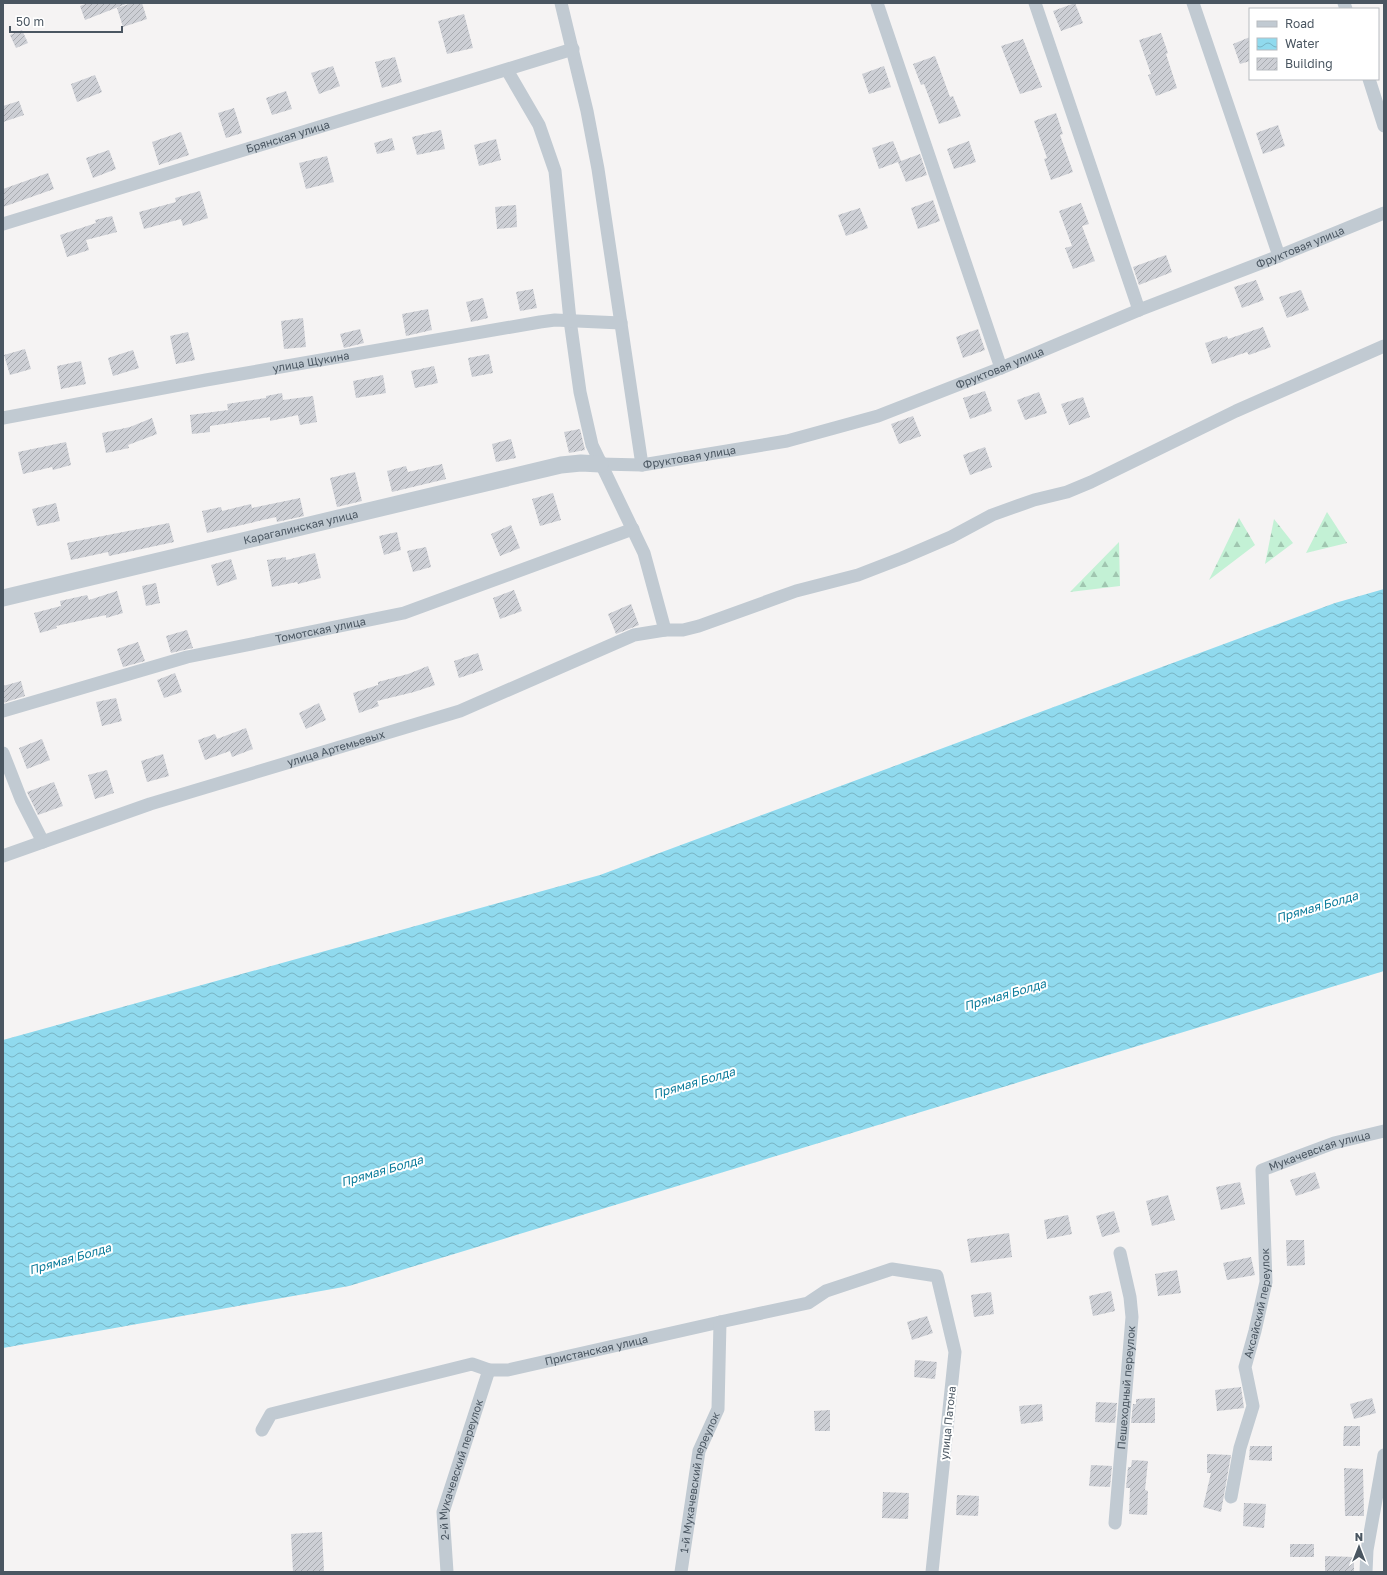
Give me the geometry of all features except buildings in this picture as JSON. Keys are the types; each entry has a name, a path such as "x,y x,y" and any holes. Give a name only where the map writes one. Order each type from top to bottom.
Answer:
{"street":[{"path":"561,3 587,111 598,169 642,465"},
{"path":"878,3 1001,368"},
{"path":"1036,3 1139,310"},
{"path":"1193,3 1280,256"},
{"name":"Брянская улица","path":"3,224 282,137 573,49"},
{"path":"507,70 539,125 555,171 570,320 580,392 592,445 644,553 665,630"},
{"path":"1369,80 1384,126"},
{"name":"Фруктовая улица","path":"600,464 623,466 642,465 787,441 878,416 1001,368 1139,310 1280,256 1384,213"},
{"name":"улица Щукина","path":"3,418 206,380 540,322 570,320 621,323"},
{"name":"улица Артемьевых","path":"3,856 150,804 460,711 634,635 665,630 683,630 699,626 796,591 858,575 951,537 992,515 1034,500 1067,492 1091,482 1236,411 1384,346"},
{"name":"Карагалинская улица","path":"3,598 561,465 581,463 600,464"},
{"name":"Томотская улица","path":"3,711 187,657 404,613 632,530"},
{"path":"3,753 21,799 43,842"},
{"name":"Мукачевская улица","path":"1264,1225 1262,1170 1334,1143 1384,1131"},
{"name":"Аксайский переулок","path":"1231,1497 1240,1448 1252,1406 1245,1367 1266,1282 1264,1225"},
{"name":"Пешеходный переулок","path":"1116,1523 1132,1317 1130,1297 1120,1253"},
{"name":"Пристанская улица","path":"262,1430 271,1414 472,1364 489,1370 508,1370 808,1303 826,1291 892,1269 937,1276"},
{"name":"улица Патона","path":"932,1572 956,1352 937,1276"},
{"name":"1-й Мукачевский переулок","path":"681,1572 699,1451 718,1409 720,1322"},
{"name":"2-й Мукачевский переулок","path":"447,1572 443,1512 489,1370"},
{"path":"1366,1572 1367,1550 1384,1456"}],"green space":[{"path":"1327,512 1347,543 1306,553"},
{"path":"1239,518 1255,545 1209,580"},
{"path":"1274,519 1293,543 1265,564"},
{"path":"1119,542 1120,586 1070,592"}],"water":[{"name":"Прямая Болда","path":"1384,589 1384,971 349,1286 3,1348 3,1040 600,875 1335,603"}]}
